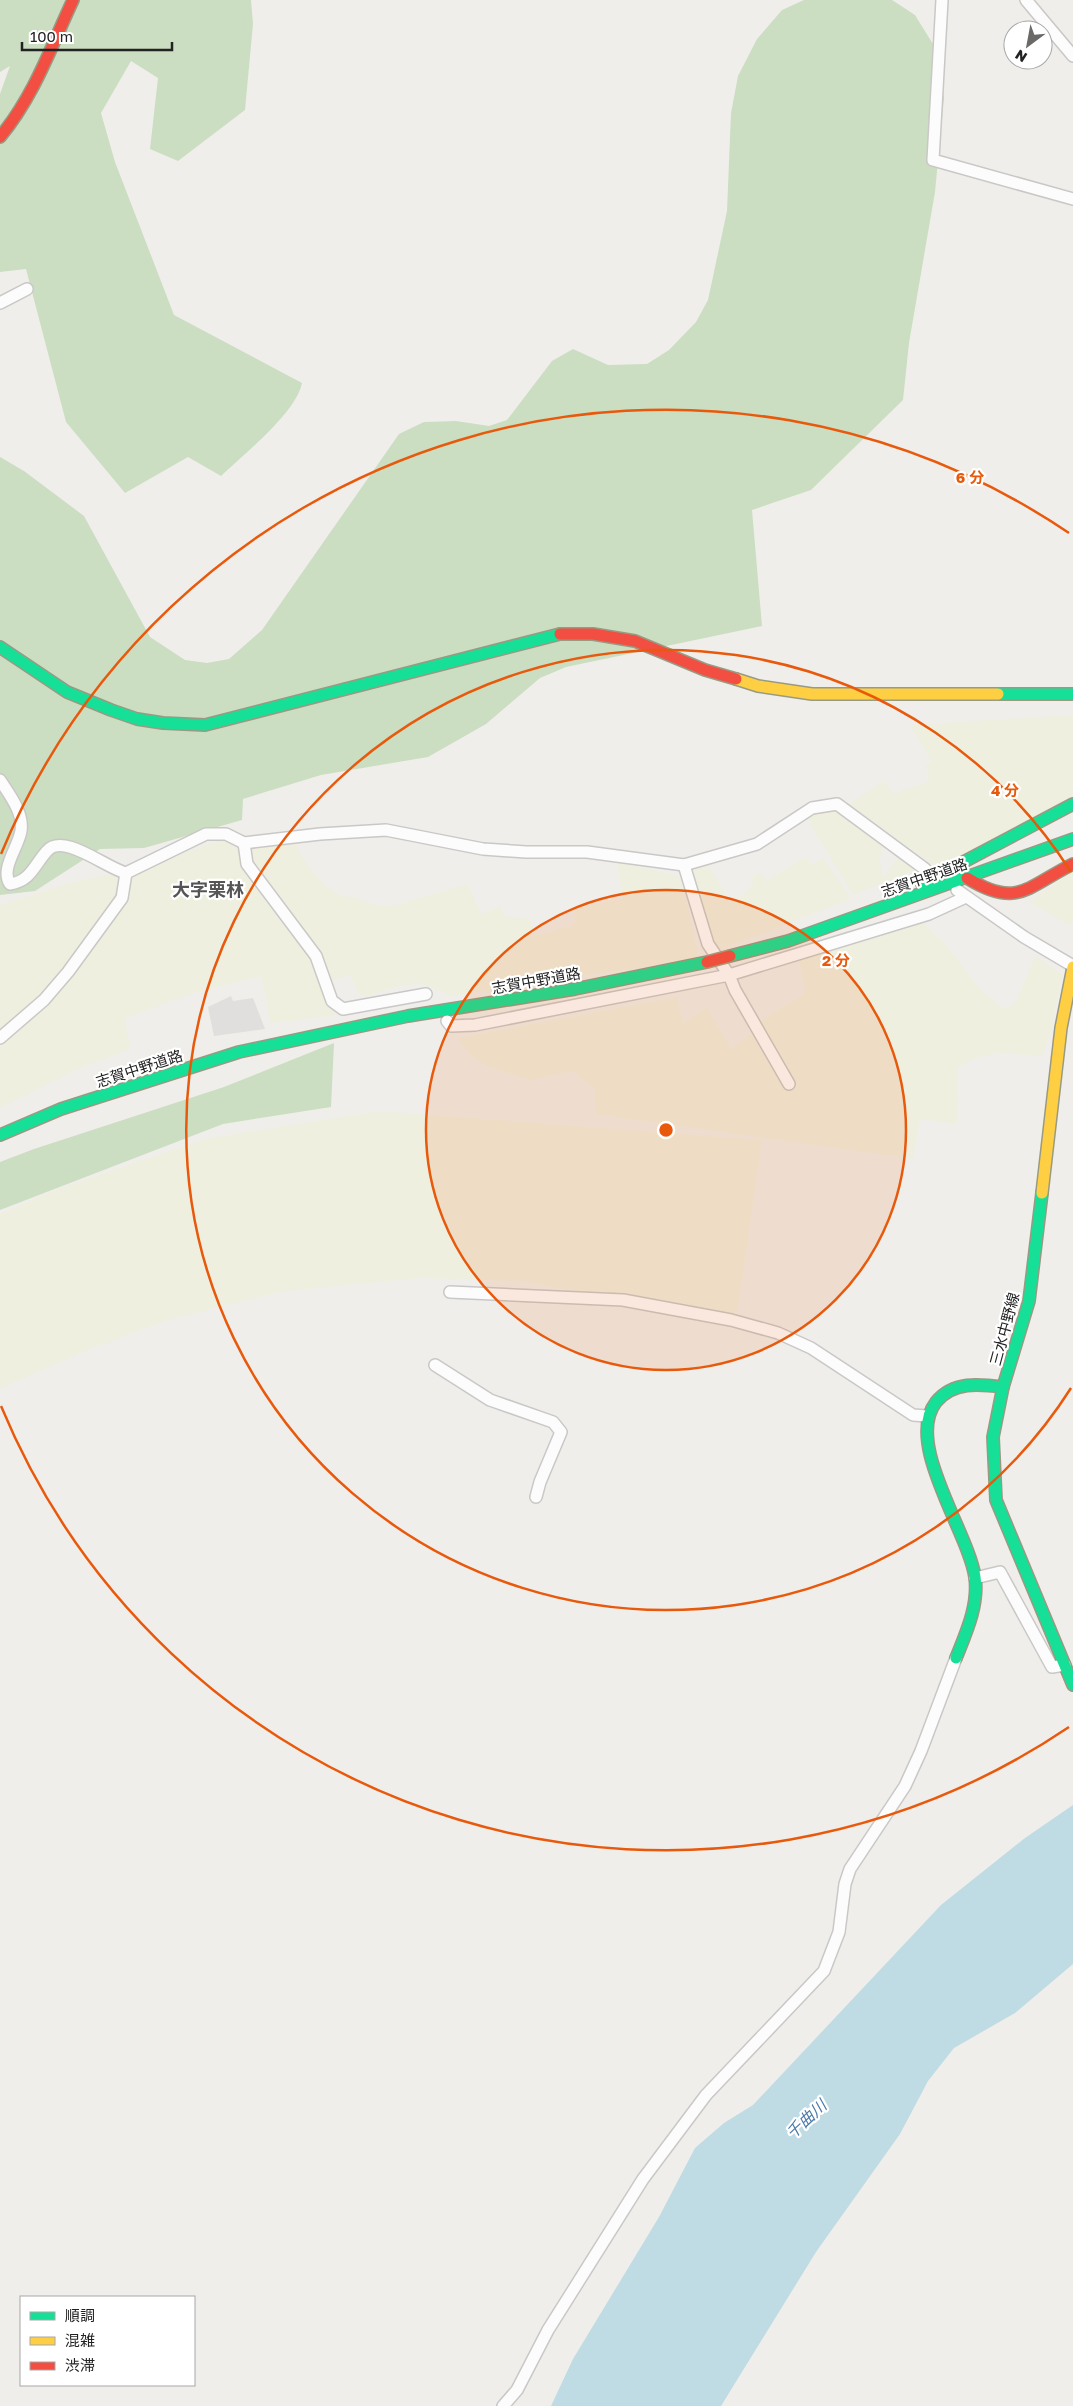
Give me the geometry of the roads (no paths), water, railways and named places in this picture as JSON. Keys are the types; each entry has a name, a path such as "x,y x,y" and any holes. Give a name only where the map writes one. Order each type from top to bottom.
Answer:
{"main road":[{"path":"0,137 32,92 73,0"},
{"path":"0,648 67,692 137,719 163,724 205,725 214,723 560,634 593,634 635,641 705,670 758,686 789,692 812,694 1073,694"},
{"path":"868,912 1073,804"},
{"name":"志賀中野道路","path":"0,1135 61,1109 240,1052 408,1016 575,989 707,962 788,941 1073,839"},
{"path":"967,878 987,891 1010,895 1025,890 1073,864"},
{"name":"三水中野線","path":"1073,967 1061,1028 1029,1301 1003,1387 993,1437 996,1500 1073,1685"},
{"path":"956,1658 973,1613 975,1578 963,1538 933,1464 926,1426 927,1416 938,1400 951,1388 976,1384 1003,1387"}],"street":[{"path":"942,0 932,160 1073,199"},
{"path":"1026,0 1073,56"},
{"path":"0,303 27,289"},
{"path":"0,780 17,806 21,830 3,870 6,880 10,884 20,882 29,876 48,850 65,845 126,872 206,834 226,834 244,842 320,834 386,830 483,849 526,852 587,852 684,865 757,844 812,808 837,804 925,869"},
{"path":"244,842 247,864 316,956 332,1001 343,1009 426,994"},
{"path":"684,865 708,944 729,974 735,990 789,1084"},
{"path":"0,1038 44,1000 68,972 122,898 126,872"},
{"path":"957,890 1024,937 1073,967"},
{"path":"447,1021 451,1026 475,1025 729,974 928,914 966,897"},
{"path":"450,1292 623,1300 731,1320 778,1333 811,1348 913,1415 927,1416"},
{"path":"435,1365 490,1400 553,1422 561,1432 540,1482 536,1497"},
{"path":"975,1578 1000,1572 1052,1667 1064,1665"},
{"path":"503,2406 517,2390 548,2330 643,2179 706,2095 824,1971 839,1932 845,1884 850,1869 905,1786 921,1751 956,1658"}],"water":[{"name":"千曲川","path":"1073,1805 1073,1964 1015,2013 954,2048 928,2081 900,2134 816,2252 721,2406 551,2406 573,2359 659,2217 695,2148 724,2123 753,2105 941,1905 1025,1838"}],"district":[{"name":"大字栗林","path":"208,889"}]}
